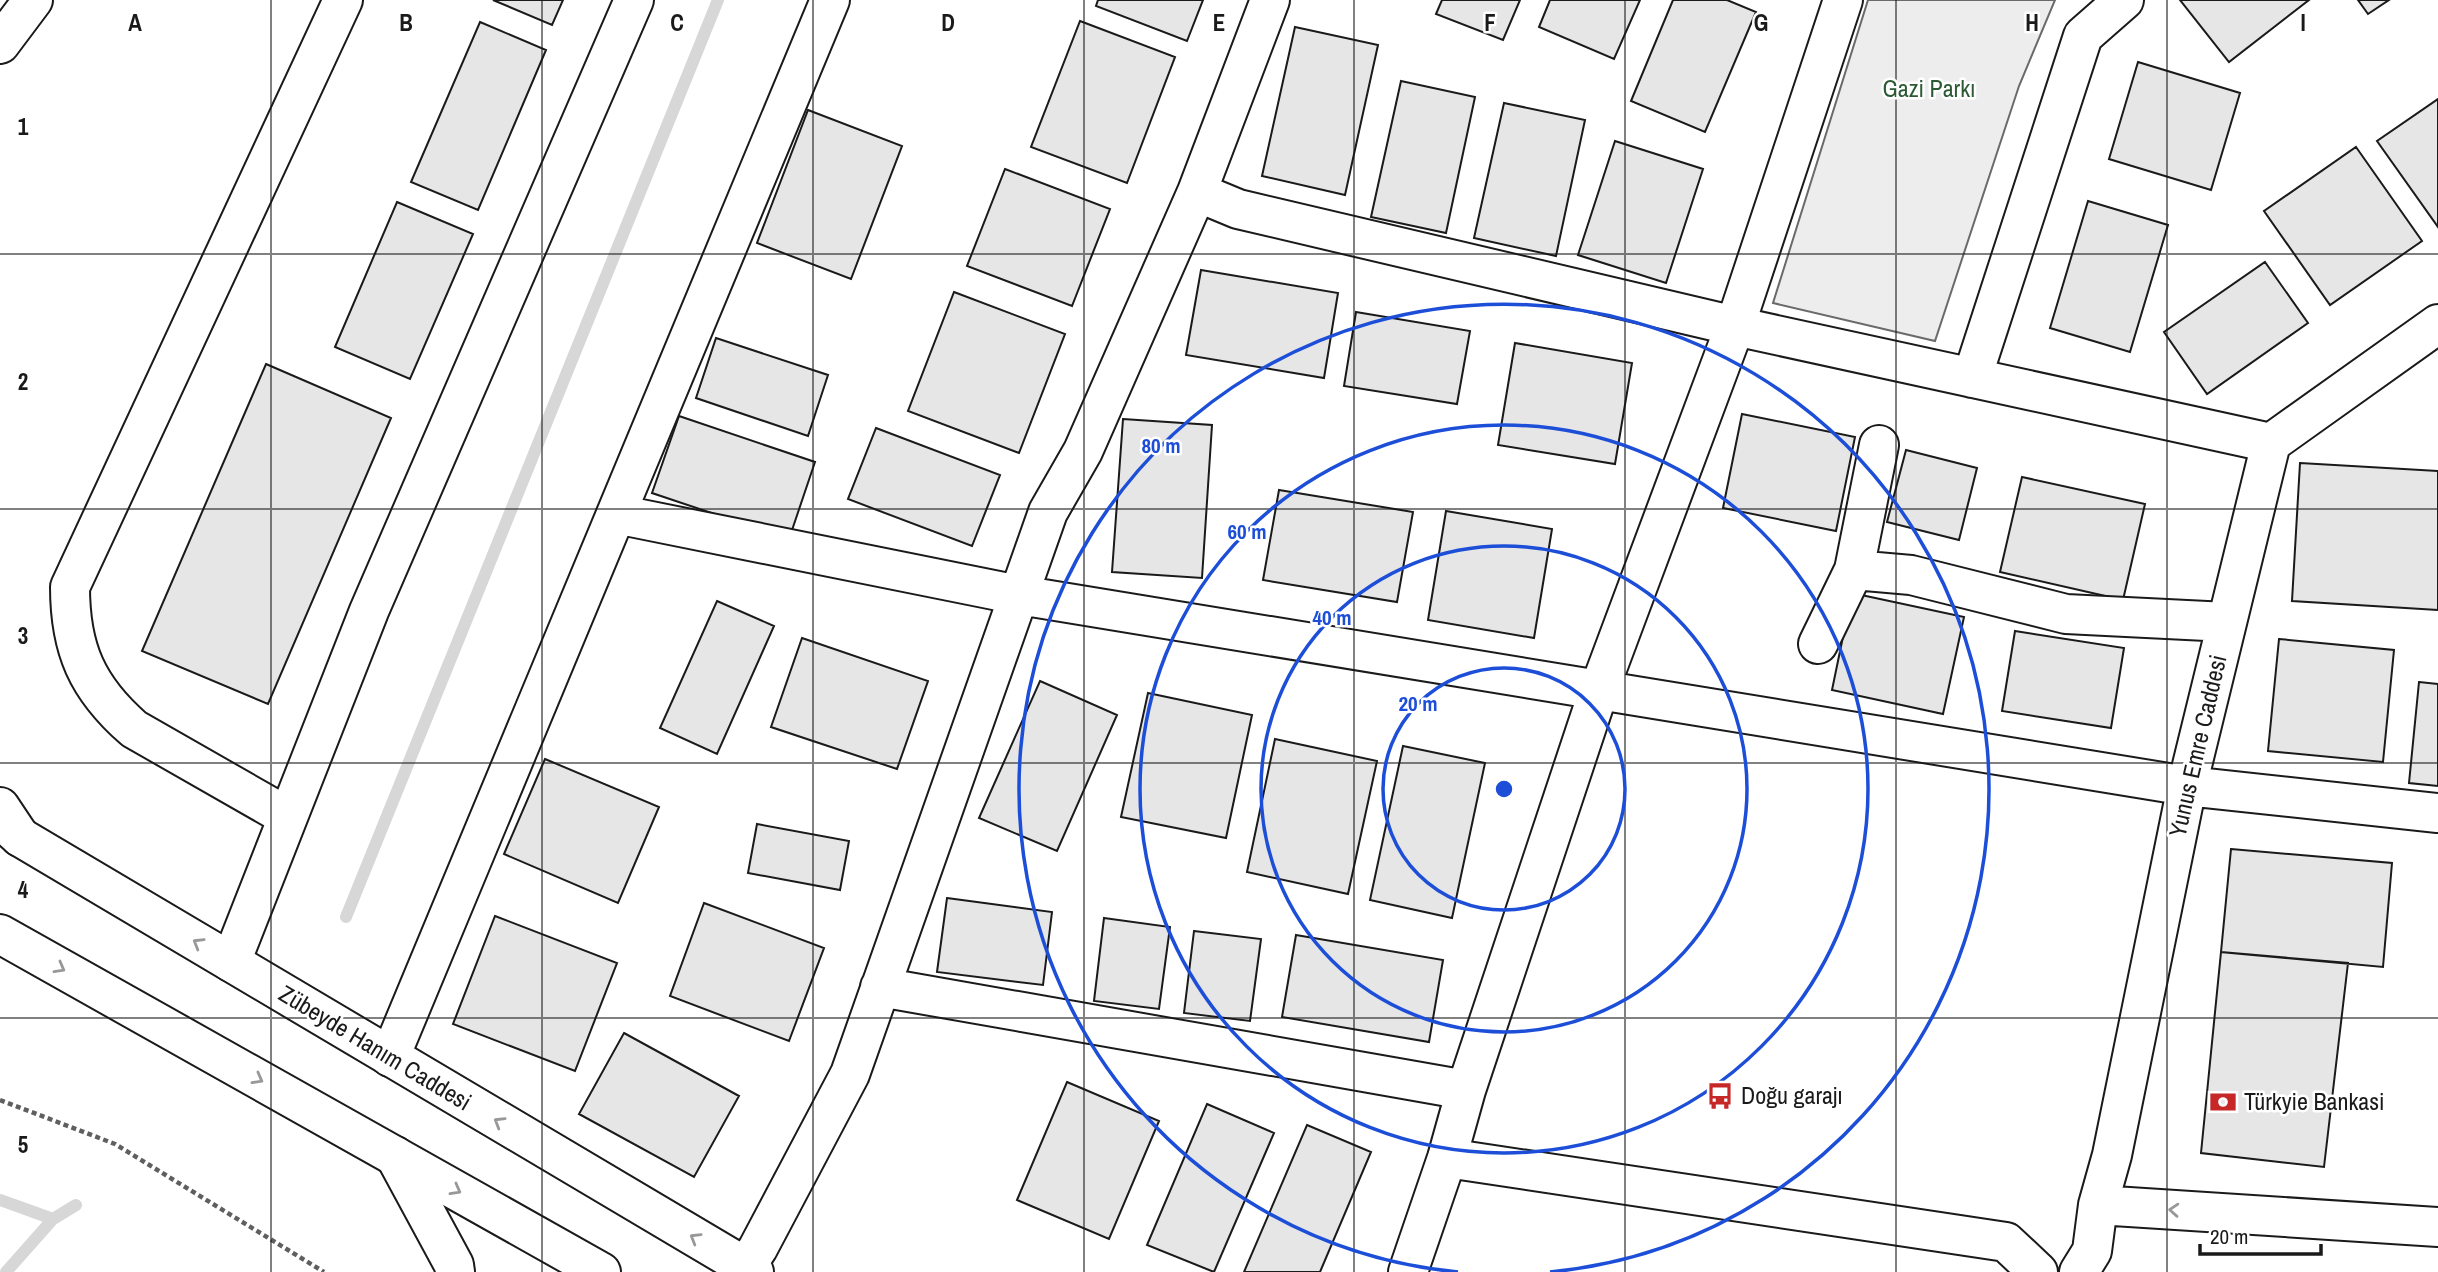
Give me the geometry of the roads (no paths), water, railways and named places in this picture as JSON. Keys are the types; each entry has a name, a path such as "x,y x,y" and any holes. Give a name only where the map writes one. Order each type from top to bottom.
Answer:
{"main road":[{"path":"0,44 33,0"},
{"path":"288,817 134,729 115,713 98,693 85,671 76,647 70,617 70,587 343,0"},
{"path":"231,962 369,611 634,0"},
{"path":"390,1057 831,0"},
{"path":"749,1270 850,1074 1048,512 1083,451 1197,192 1270,0"},
{"path":"1408,1272 1600,690 1735,326 1843,0"},
{"path":"1972,378 2083,36 2124,0"},
{"path":"1197,192 1238,209 1735,326 2272,443 2438,324"},
{"name":"Yunus Emre Caddesi","path":"2091,1265 2098,1205 2112,1155 2187,786 2272,443"},
{"path":"1818,644 1854,570 1879,445"},
{"path":"616,514 1019,595 2187,786 2438,813"},
{"path":"1854,570 1911,575 2066,614 2227,622"},
{"name":"Zübeyde Hanım Caddesi","path":"7,821 231,962 749,1270"},
{"path":"0,934 601,1272"},
{"path":"880,987 1466,1090"},
{"path":"395,1156 454,1265 455,1272"},
{"path":"1447,1158 2006,1242 2038,1272"},
{"path":"2098,1205 2438,1227"}],"waterway":[{"path":"346,917 718,0"},
{"path":"0,1200 53,1219 76,1205"},
{"path":"6,1272 53,1219"}],"place":[{"name":"Doğu garajı","path":"1720,1096"},
{"name":"Türkyie Bankasi","path":"2223,1102"}],"park label":[{"name":"Gazi Parkı","path":"1929,89"}]}
